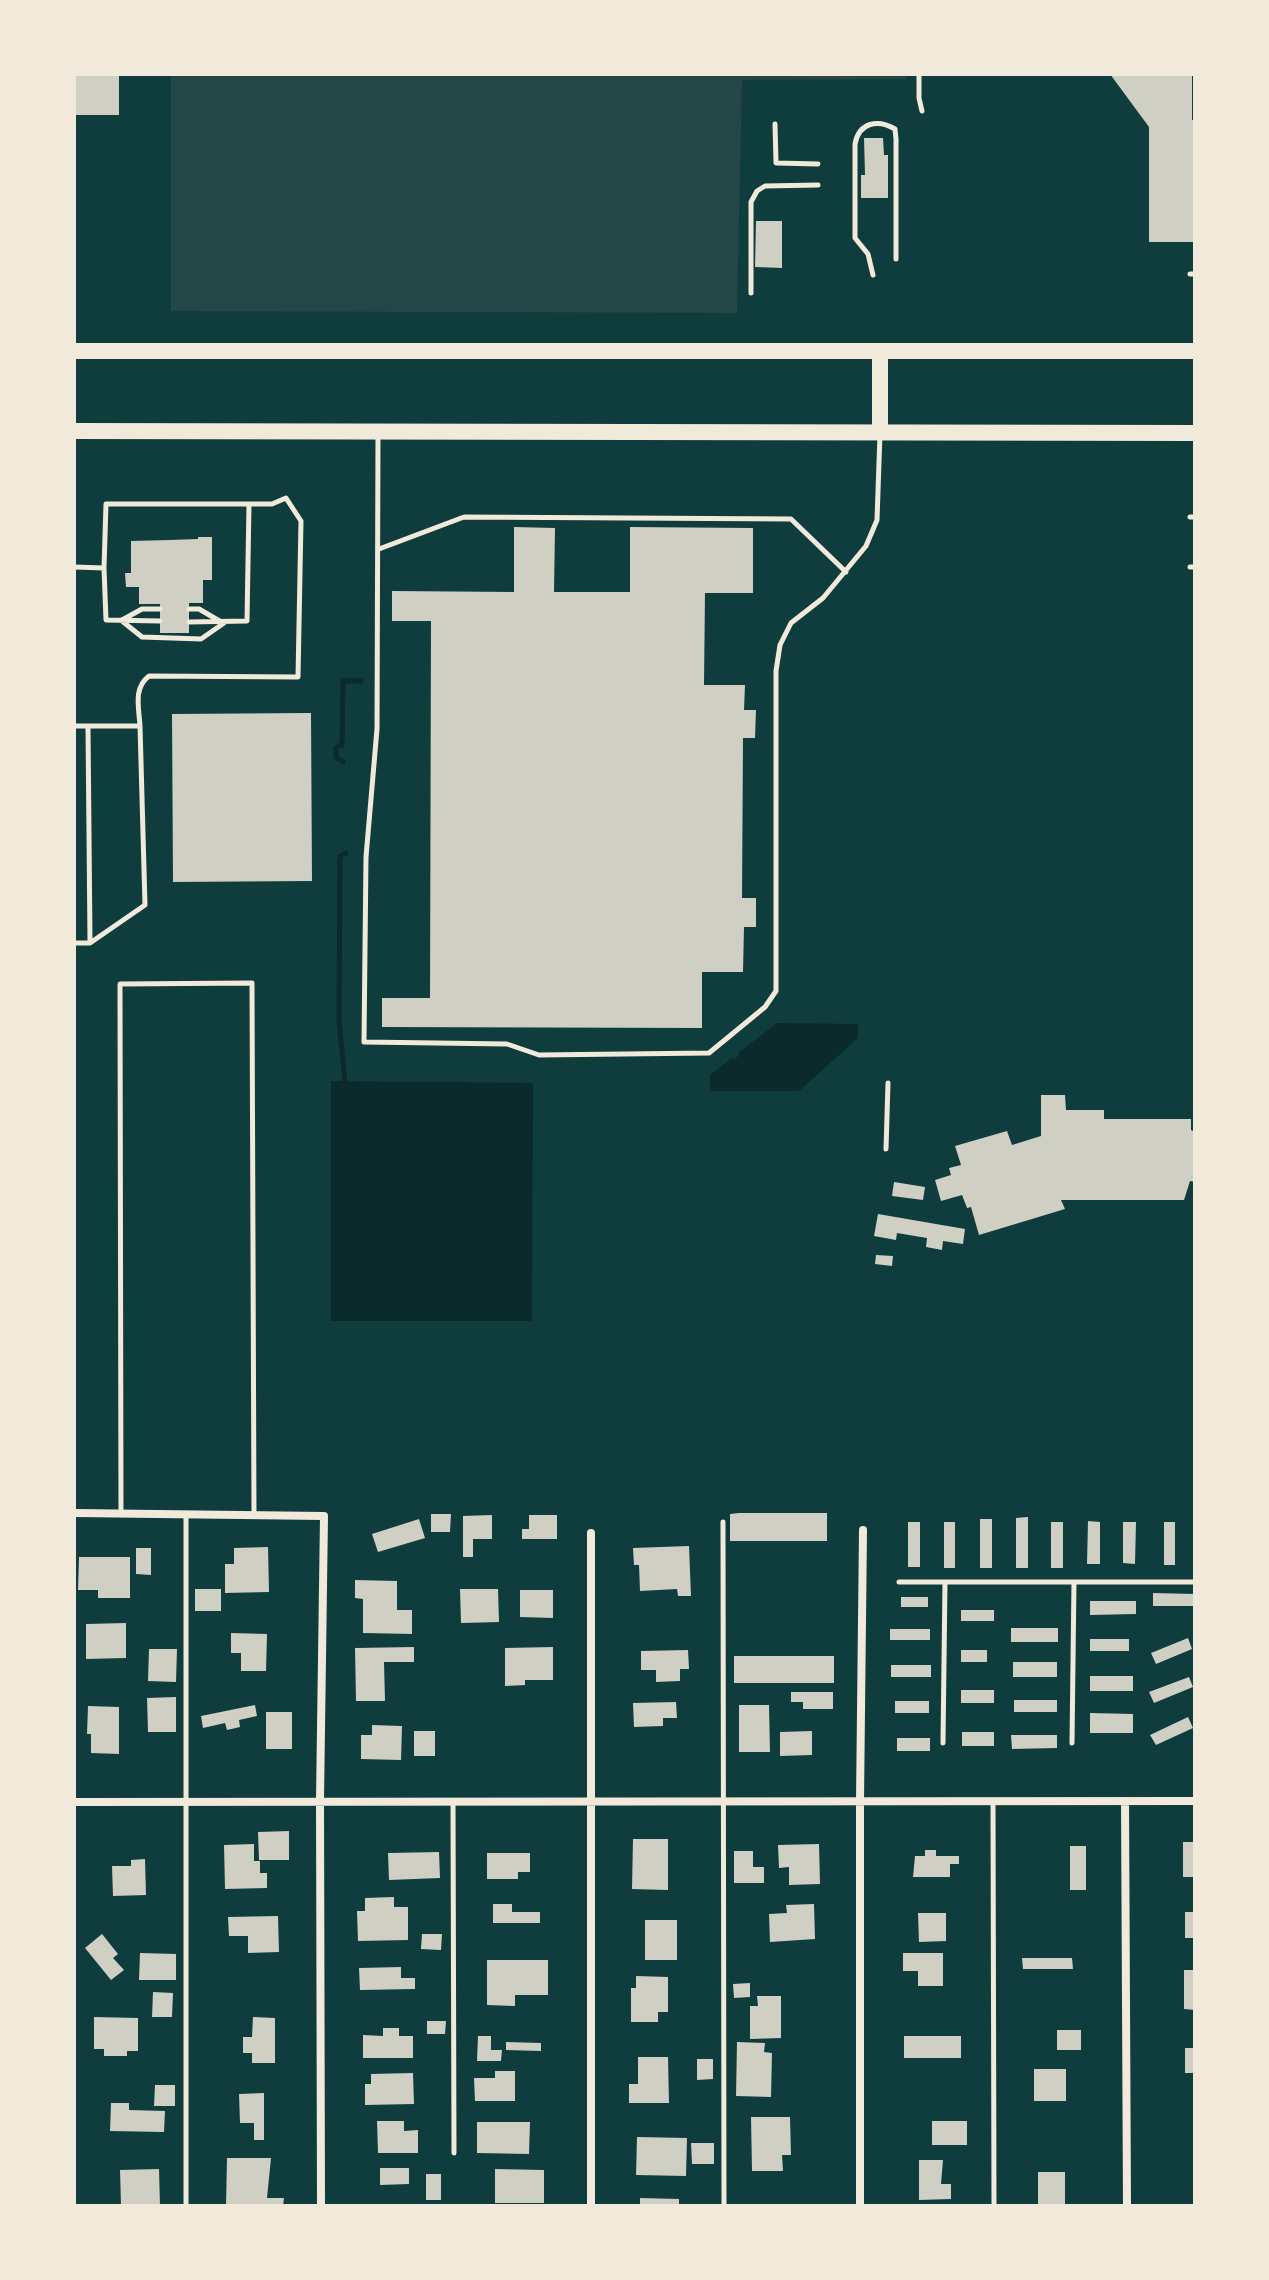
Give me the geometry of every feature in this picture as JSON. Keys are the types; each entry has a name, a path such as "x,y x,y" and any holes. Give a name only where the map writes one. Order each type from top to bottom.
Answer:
{"main road":[{"path":"74,351 1195,351"},
{"path":"880,352 880,432"},
{"path":"74,431 1195,433"}],"street":[{"path":"74,1513 324,1516 320,1800 321,2206"},
{"path":"860,2206 863,1530"},
{"path":"591,1533 591,2206"},
{"path":"1125,1801 1127,2206"},
{"path":"74,1802 1195,1801"}],"lane":[{"path":"919,74 922,111"},
{"path":"873,275 868,254 855,238 855,144 860,130 874,122 895,129 896,259"},
{"path":"775,124 776,163 818,164"},
{"path":"751,293 751,202 757,191 765,186 818,185"},
{"path":"378,431 377,729 366,857 364,1042 507,1044 539,1055 709,1053 765,1007 776,991 776,671 780,645 791,623 823,598 866,546 877,520 880,432"},
{"path":"74,943 90,943 145,905 138,689 142,681 149,676 298,677 301,521 286,498 272,504 106,504 106,620 160,621"},
{"path":"189,622 247,621 249,504"},
{"path":"379,549 464,517 791,519 846,572"},
{"path":"74,567 104,568"},
{"path":"121,621 142,609 160,609"},
{"path":"189,609 199,609 224,623"},
{"path":"121,621 142,637 201,639 224,623"},
{"path":"74,726 140,726"},
{"path":"88,727 90,943"},
{"path":"121,1514 120,984 252,983 254,1515"},
{"path":"886,1149 888,1083"},
{"path":"186,1514 186,2206"},
{"path":"723,1522 724,2206"},
{"path":"899,1582 1195,1582"},
{"path":"943,1743 945,1582"},
{"path":"1072,1743 1074,1582"},
{"path":"453,1800 454,2153"},
{"path":"993,1801 994,2206"}],"shaded area":[{"path":"171,74 906,74 906,79 742,80 737,313 171,311"},
{"path":"777,1023 858,1024 858,1038 799,1091 710,1091 710,1075 732,1058 734,1060 738,1053"},
{"path":"331,1081 533,1083 532,1321 331,1321"}],"building":[{"path":"74,74 119,74 119,115 74,115"},
{"path":"1110,74 1192,74 1195,242 1149,242 1149,127"},
{"path":"864,138 883,138 884,155 888,155 888,198 861,198 861,175 865,175"},
{"path":"756,221 782,221 782,268 755,267"},
{"path":"514,527 555,528 554,592 630,592 630,527 753,528 753,593 705,593 704,685 745,685 744,710 756,710 755,738 743,738 742,898 756,898 756,927 744,927 743,972 702,972 702,1028 382,1027 382,998 430,998 431,621 392,621 392,591 514,592"},
{"path":"212,537 212,580 203,580 203,603 189,603 189,633 160,633 160,604 139,604 139,587 126,587 125,573 131,573 131,541"},
{"path":"311,713 312,881 173,882 172,714"},
{"path":"1041,1095 1065,1095 1066,1110 1104,1110 1104,1119 1191,1119 1191,1130 1195,1132 1195,1182 1190,1181 1184,1200 1061,1200 1065,1209 979,1235 971,1207 967,1208 962,1195 941,1201 935,1180 951,1175 949,1168 961,1165 955,1146 1007,1131 1012,1145 1041,1136"},
{"path":"894,1182 925,1187 923,1200 892,1196"},
{"path":"878,1214 965,1229 963,1244 943,1241 942,1250 926,1247 927,1238 897,1233 896,1240 874,1236"},
{"path":"876,1255 893,1256 892,1266 875,1264"},
{"path":"827,1513 827,1541 730,1541 730,1514"},
{"path":"431,1514 451,1514 450,1532 431,1532"},
{"path":"492,1515 492,1539 473,1539 473,1557 463,1557 463,1516"},
{"path":"529,1515 557,1515 557,1539 522,1539 522,1529 529,1529"},
{"path":"1028,1517 1028,1568 1016,1568 1016,1518"},
{"path":"419,1519 425,1538 378,1552 372,1534"},
{"path":"980,1519 992,1519 992,1568 980,1568"},
{"path":"1088,1521 1100,1522 1100,1564 1087,1564"},
{"path":"908,1522 920,1522 920,1567 908,1567"},
{"path":"944,1522 955,1522 955,1568 944,1568"},
{"path":"1051,1522 1063,1522 1063,1568 1051,1568"},
{"path":"1123,1522 1136,1522 1135,1564 1123,1563"},
{"path":"1164,1522 1175,1522 1175,1565 1164,1565"},
{"path":"689,1546 691,1596 678,1596 677,1589 640,1591 639,1565 634,1565 633,1548"},
{"path":"268,1547 269,1592 225,1593 225,1564 234,1564 234,1548"},
{"path":"136,1548 151,1548 151,1575 136,1574"},
{"path":"79,1557 130,1557 130,1598 98,1598 98,1590 78,1590"},
{"path":"355,1580 397,1581 397,1610 412,1610 412,1634 363,1633 363,1599 355,1598"},
{"path":"195,1589 221,1589 221,1611 195,1611"},
{"path":"460,1589 498,1589 499,1622 461,1623"},
{"path":"520,1590 553,1590 553,1618 520,1617"},
{"path":"1153,1593 1195,1594 1195,1606 1153,1606"},
{"path":"901,1597 928,1597 928,1607 901,1607"},
{"path":"1090,1601 1136,1601 1136,1614 1090,1615"},
{"path":"961,1610 994,1610 994,1621 961,1621"},
{"path":"126,1623 126,1658 86,1659 86,1624"},
{"path":"1011,1628 1058,1628 1058,1642 1011,1642"},
{"path":"890,1629 930,1629 930,1640 890,1640"},
{"path":"231,1633 267,1634 266,1671 241,1671 241,1653 231,1653"},
{"path":"1188,1638 1192,1649 1156,1664 1151,1653"},
{"path":"1090,1639 1129,1639 1129,1651 1090,1651"},
{"path":"414,1647 414,1662 384,1662 385,1701 356,1701 355,1648"},
{"path":"553,1647 553,1680 525,1680 525,1685 505,1686 505,1648"},
{"path":"149,1649 177,1649 176,1682 148,1681"},
{"path":"688,1650 689,1669 680,1669 680,1681 656,1682 656,1670 641,1670 641,1651"},
{"path":"961,1650 987,1650 987,1662 961,1662"},
{"path":"734,1656 834,1656 834,1683 734,1683"},
{"path":"1013,1662 1057,1662 1057,1677 1013,1677"},
{"path":"891,1665 931,1665 931,1677 891,1677"},
{"path":"1090,1676 1133,1676 1133,1691 1090,1691"},
{"path":"1189,1677 1193,1687 1154,1703 1149,1692"},
{"path":"961,1690 994,1690 994,1703 961,1703"},
{"path":"791,1692 833,1692 833,1709 803,1709 803,1702 791,1702"},
{"path":"176,1697 176,1732 148,1732 147,1698"},
{"path":"1014,1700 1057,1700 1057,1712 1014,1712"},
{"path":"895,1701 929,1701 929,1713 895,1713"},
{"path":"676,1702 677,1718 663,1718 663,1726 634,1727 633,1703"},
{"path":"255,1705 257,1716 239,1720 240,1727 227,1730 225,1723 203,1728 201,1716"},
{"path":"739,1705 769,1705 770,1752 739,1752"},
{"path":"88,1706 119,1707 119,1754 91,1753 91,1734 87,1734"},
{"path":"266,1712 292,1712 292,1749 266,1749"},
{"path":"1090,1713 1133,1714 1133,1733 1090,1733"},
{"path":"1188,1717 1193,1728 1156,1745 1150,1735"},
{"path":"372,1725 402,1726 401,1760 361,1759 361,1735 372,1735"},
{"path":"414,1731 435,1731 435,1756 414,1756"},
{"path":"812,1731 812,1755 780,1756 780,1732"},
{"path":"962,1732 994,1732 994,1746 962,1746"},
{"path":"1011,1735 1057,1735 1057,1748 1012,1749"},
{"path":"897,1738 930,1738 930,1751 897,1751"},
{"path":"289,1831 289,1860 259,1860 258,1832"},
{"path":"633,1839 668,1839 668,1890 632,1889"},
{"path":"1183,1842 1195,1842 1195,1877 1183,1877"},
{"path":"254,1844 254,1861 260,1861 260,1873 267,1873 267,1888 225,1889 224,1845"},
{"path":"819,1844 820,1884 789,1885 789,1867 779,1868 778,1845"},
{"path":"1070,1846 1086,1846 1086,1890 1070,1890"},
{"path":"925,1850 936,1850 936,1856 959,1856 959,1864 950,1864 950,1877 913,1877 915,1856 925,1856"},
{"path":"734,1851 753,1851 753,1867 764,1867 764,1883 734,1883"},
{"path":"439,1852 440,1878 389,1880 388,1853"},
{"path":"487,1853 530,1853 530,1872 518,1872 518,1879 487,1879"},
{"path":"145,1859 146,1895 113,1896 112,1866 131,1866 131,1860"},
{"path":"394,1897 394,1907 408,1907 408,1940 358,1941 357,1911 365,1911 365,1898"},
{"path":"493,1904 512,1904 512,1912 540,1912 540,1923 493,1923"},
{"path":"814,1904 815,1939 770,1942 769,1914 787,1913 786,1905"},
{"path":"1185,1912 1195,1912 1195,1938 1185,1938"},
{"path":"918,1913 946,1913 946,1941 919,1942"},
{"path":"278,1916 279,1952 248,1953 248,1936 229,1936 228,1917"},
{"path":"645,1920 677,1920 677,1960 645,1960"},
{"path":"102,1934 118,1954 113,1958 124,1970 111,1980 85,1948"},
{"path":"422,1934 442,1934 441,1950 421,1949"},
{"path":"140,1953 176,1954 176,1980 139,1980"},
{"path":"903,1953 943,1953 943,1986 918,1986 918,1971 903,1971"},
{"path":"1022,1958 1072,1958 1073,1969 1023,1969"},
{"path":"487,1960 548,1960 548,1995 515,1995 515,2006 487,2005"},
{"path":"401,1967 401,1978 415,1978 415,1989 360,1990 359,1968"},
{"path":"1184,1970 1195,1970 1195,2010 1184,2009"},
{"path":"636,1976 668,1977 668,2012 658,2012 658,2022 631,2022 631,1988 636,1988"},
{"path":"750,1983 750,1997 734,1998 733,1984"},
{"path":"153,1992 173,1993 172,2017 152,2017"},
{"path":"757,1996 781,1996 781,2038 750,2039 750,2006 758,2006"},
{"path":"94,2017 138,2018 138,2051 127,2051 127,2056 104,2056 104,2049 94,2049"},
{"path":"253,2017 275,2018 275,2063 252,2063 252,2053 243,2053 243,2037 252,2037"},
{"path":"427,2021 446,2021 445,2034 427,2034"},
{"path":"383,2028 399,2028 399,2036 413,2036 413,2058 363,2058 363,2035 383,2036"},
{"path":"1057,2030 1081,2030 1081,2050 1057,2050"},
{"path":"478,2036 491,2036 491,2050 502,2050 501,2061 477,2061"},
{"path":"904,2036 961,2036 961,2058 904,2058"},
{"path":"506,2042 541,2043 541,2051 506,2050"},
{"path":"737,2042 765,2043 764,2052 772,2053 771,2097 736,2096"},
{"path":"1185,2048 1195,2048 1195,2073 1185,2073"},
{"path":"638,2057 668,2057 669,2103 629,2103 629,2084 638,2084"},
{"path":"697,2059 713,2059 713,2079 697,2080"},
{"path":"1034,2069 1066,2069 1066,2101 1034,2101"},
{"path":"495,2071 515,2071 515,2101 475,2101 474,2078 495,2078"},
{"path":"413,2073 414,2104 365,2105 365,2084 371,2084 371,2074"},
{"path":"155,2085 175,2085 175,2106 154,2106"},
{"path":"264,2093 264,2140 254,2140 254,2123 240,2123 239,2094"},
{"path":"111,2103 129,2103 129,2110 165,2111 164,2132 110,2131"},
{"path":"751,2117 790,2117 791,2155 782,2155 783,2171 752,2171"},
{"path":"377,2121 404,2121 404,2131 418,2130 418,2153 378,2153"},
{"path":"932,2121 967,2121 967,2145 932,2145"},
{"path":"477,2122 530,2122 529,2154 477,2153"},
{"path":"637,2137 687,2138 686,2176 636,2175"},
{"path":"691,2143 714,2143 714,2164 692,2164"},
{"path":"227,2158 271,2158 267,2198 284,2198 283,2206 226,2206"},
{"path":"919,2160 943,2160 941,2184 951,2184 951,2199 919,2200"},
{"path":"380,2168 409,2168 409,2184 380,2185"},
{"path":"159,2169 160,2206 121,2206 120,2170"},
{"path":"495,2169 544,2170 544,2203 495,2203"},
{"path":"1038,2172 1065,2172 1065,2206 1038,2206"},
{"path":"426,2174 441,2174 441,2200 426,2200"},
{"path":"640,2198 679,2199 679,2206 640,2206"}],"waterway":[{"path":"342,746 343,681 361,681"},
{"path":"341,744 336,748 336,757 343,762"},
{"path":"345,1082 339,1021 340,856 346,853"}]}
